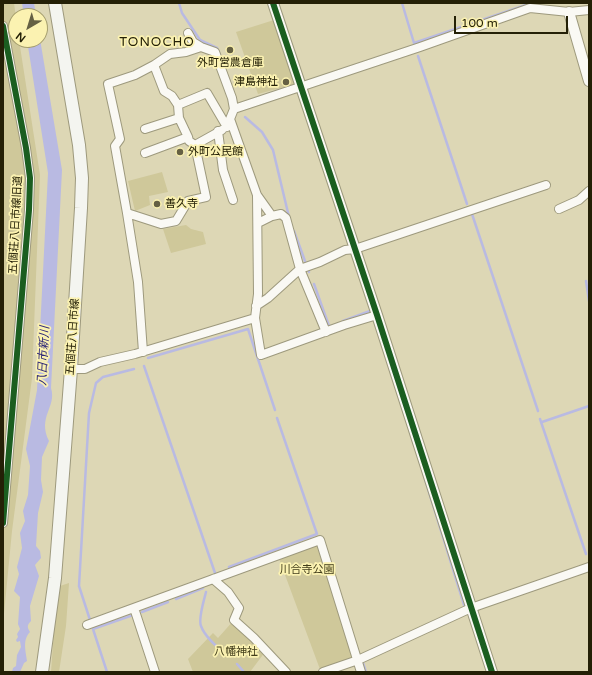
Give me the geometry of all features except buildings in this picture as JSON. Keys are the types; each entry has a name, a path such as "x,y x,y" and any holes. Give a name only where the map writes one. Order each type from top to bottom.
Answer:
{"main road":[{"name":"五個荘八日市線","path":"42,672 56,578 72,369 82,178 79,145 55,3"}],"street":[{"path":"273,3 377,315 492,672"},
{"path":"234,109 420,47 530,8 569,12 589,10"},
{"path":"569,12 589,81"},
{"name":"五個荘八日市線旧道","path":"3,26 26,148 30,178 29,210 3,523"},
{"path":"188,33 193,42 200,47 215,52 230,89 234,109 229,123 218,132 195,145"},
{"path":"143,352 138,282 115,146 120,139 108,84 135,75 154,65 170,54 186,52 200,47"},
{"path":"127,213 161,224 176,221 188,201 206,197 195,145 188,141 188,137 179,118 178,105 172,96 164,91 154,65"},
{"path":"178,105 207,93 229,123 257,195 272,216"},
{"path":"145,129 179,118"},
{"path":"218,132 223,170 233,200"},
{"path":"145,153 188,137"},
{"path":"256,306 268,298 300,269 346,250 355,249 546,185"},
{"path":"559,209 579,200 589,191"},
{"path":"257,195 258,294 255,318 261,355 344,325 377,315"},
{"path":"258,223 272,216 281,214 286,218 300,269 326,332"},
{"path":"72,369 85,369 100,362 143,352 255,318"},
{"path":"87,625 320,540 361,672"},
{"path":"323,672 358,660 471,608 589,567"},
{"path":"213,579 228,592 239,608 234,620 254,638 286,672"},
{"path":"134,608 155,672"}],"green space":[{"path":"3,3 14,3 15,8 8,8 8,48 20,48 40,175 32,378 12,531 3,624"},
{"path":"274,20 296,84 258,94 236,32"},
{"path":"162,172 168,192 149,196 150,205 135,211 128,181"},
{"path":"186,225 191,229 203,232 206,244 171,253 163,229"},
{"name":"川合寺公園","path":"320,540 358,660 321,672 278,556"},
{"path":"69,583 66,626 59,672 51,672 57,587"},
{"name":"八幡神社","path":"234,620 268,648 250,672 193,672 188,659 213,633 218,638"}],"water":[{"path":"22,3 34,3 35,8 23,8"},
{"name":"八日市新川","path":"28,48 42,48 62,170 51,388 52,401 45,425 49,441 42,457 41,480 43,492 38,513 36,546 40,551 41,558 35,565 39,576 30,606 31,621 28,629 30,632 25,642 27,661 24,663 20,672 12,672 13,668 16,666 17,655 21,647 20,641 17,642 16,640 20,629 18,624 20,597 14,591 19,574 17,567 22,548 20,533 25,521 23,511 28,495 30,466 26,449 37,390 48,173"}],"waterway":[{"path":"179,3 182,13 200,40 217,48 219,53"},
{"path":"402,3 414,43 528,3"},
{"path":"418,56 467,204"},
{"path":"245,117 262,132 273,150 289,217"},
{"path":"472,214 538,411"},
{"path":"294,231 309,272"},
{"path":"586,281 589,301"},
{"path":"314,284 329,326 331,326"},
{"path":"343,321 370,311"},
{"path":"148,358 248,329 275,410"},
{"path":"144,366 215,573"},
{"path":"90,620 79,586 89,413 96,383 103,377 134,369"},
{"path":"542,422 589,406"},
{"path":"229,567 317,534 277,418"},
{"path":"540,419 586,554"},
{"path":"424,476 464,605"},
{"path":"176,599 203,588"},
{"path":"206,592 201,614 201,626 209,638 228,656"},
{"path":"142,612 168,602"},
{"path":"107,672 93,629 133,615"},
{"path":"363,663 366,672"},
{"path":"237,664 244,672"}],"cycle path":[{"path":"273,3 377,315 492,672"},
{"path":"3,26 26,148 30,178 29,210 3,523"}],"place":[{"name":"外町営農倉庫","path":"230,50"},
{"name":"津島神社","path":"286,82"},
{"name":"外町公民館","path":"180,152"},
{"name":"善久寺","path":"157,204"}],"district":[{"name":"TONOCHO","path":"157,43"}]}
